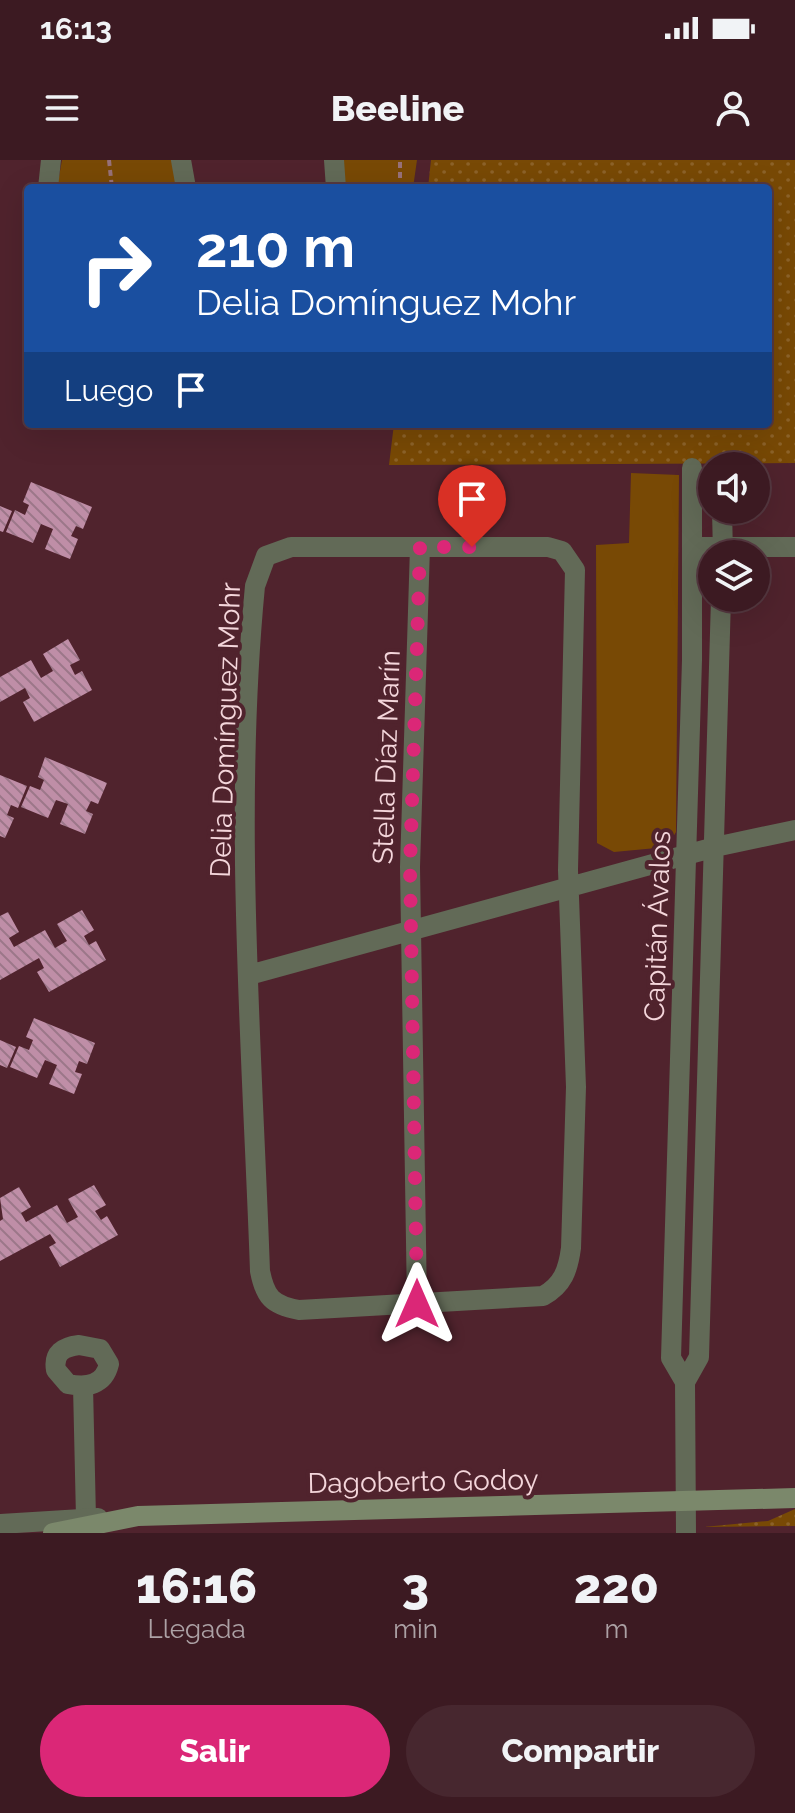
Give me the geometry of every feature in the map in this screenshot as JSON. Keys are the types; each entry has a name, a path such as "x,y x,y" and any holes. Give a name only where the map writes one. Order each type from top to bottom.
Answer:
{"main road":[{"name":"Dagoberto Godoy","path":"53,1533 138,1516 795,1498"}],"street":[{"path":"48,184 51,160"},
{"path":"181,160 185,184"},
{"path":"334,160 336,184"},
{"name":"Capitán Ávalos","path":"685,1382 671,1358 687,855 692,468"},
{"name":"Delia Domínguez Mohr","path":"291,547 548,547 562,551 575,570 568,889 576,1087 569,1267 555,1290 543,1296 299,1310 272,1302 263,1290 260,1271 249,975 246,778 253,610 260,566 266,556 291,547"},
{"name":"Stella Díaz Marín","path":"417,1304 411,930 420,547"},
{"path":"693,547 698,548"},
{"path":"770,548 795,547"},
{"name":"Capitán Ávalos","path":"686,1533 685,1382 699,1357 721,612"},
{"path":"249,975 715,847 795,830"},
{"path":"83,1386 86,1518"},
{"path":"0,1524 138,1516"}],"path":[{"path":"109,160 112,184"},
{"path":"400,160 400,184"}],"shaded area":[{"path":"62,160 176,160 180,184 58,184"},
{"path":"340,160 417,160 414,184 343,184"},
{"path":"431,160 795,160 795,463 770,463 770,452 698,452 698,463 389,465 394,428 772,428 772,184 428,184"},
{"path":"631,473 679,475 676,832 667,847 614,852 597,843 596,545 629,543"},
{"path":"795,1509 795,1526 703,1527 768,1521"}],"building":[{"path":"31,482 92,507 83,529 76,526 71,536 78,539 70,559 45,549 53,529 41,524 33,543 6,532 15,510 25,515 29,505 23,502"},
{"path":"0,506 12,511 3,532 0,531"},
{"path":"68,639 80,660 70,665 75,675 82,671 92,690 34,722 23,702 30,698 25,688 0,702 0,677 31,660 41,678 53,671 43,654"},
{"path":"45,757 107,783 98,804 91,801 86,811 93,814 85,834 60,824 68,804 56,800 48,818 21,807 30,786 40,790 44,780 38,777"},
{"path":"0,775 27,786 18,808 11,805 7,815 14,818 5,838 0,836"},
{"path":"82,910 94,930 84,936 89,945 96,941 106,960 49,992 37,972 44,968 39,958 0,980 0,916 8,912 19,932 9,938 14,947 45,930 55,948 67,941 57,924"},
{"path":"34,1018 95,1043 87,1064 79,1061 75,1072 82,1074 74,1094 49,1084 57,1065 45,1060 37,1078 10,1067 19,1046 29,1050 33,1040 26,1037"},
{"path":"0,1040 16,1047 7,1068 0,1065"},
{"path":"94,1185 106,1205 95,1211 101,1220 107,1216 118,1235 60,1267 49,1247 56,1243 50,1234 0,1261 0,1221 3,1219 0,1198 19,1187 31,1207 21,1213 26,1222 57,1205 67,1223 78,1217 68,1199"}],"route":[{"path":"417,1304 410,867 420,547 472,547"}]}
